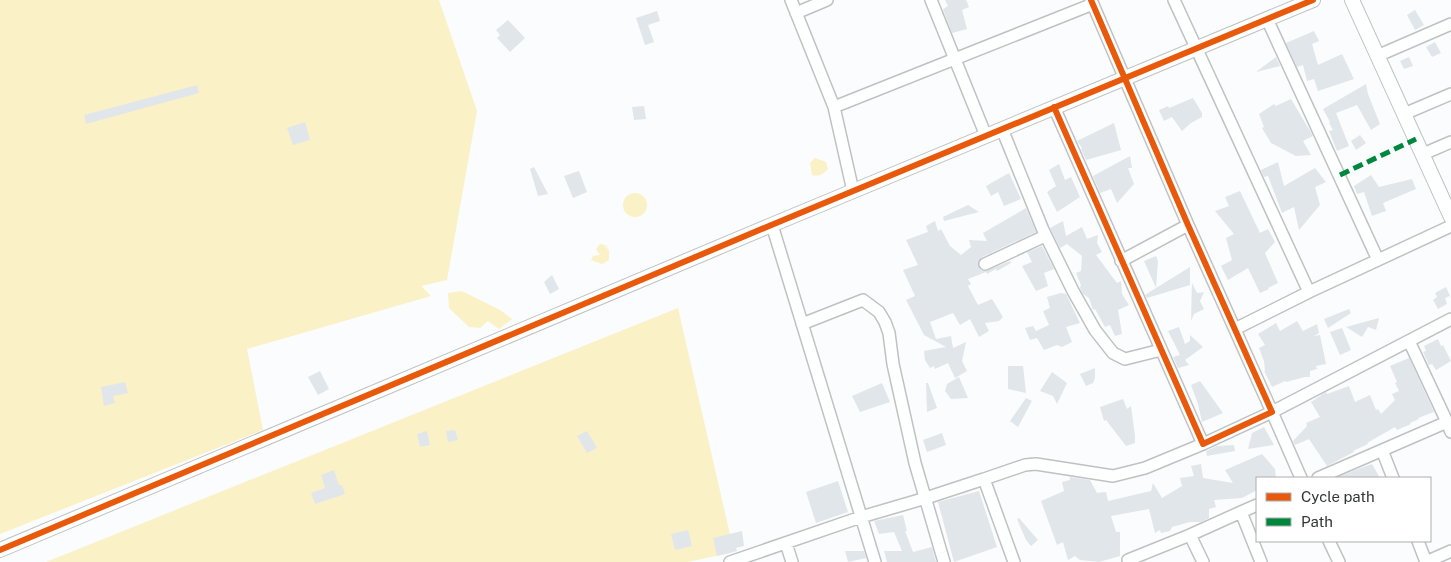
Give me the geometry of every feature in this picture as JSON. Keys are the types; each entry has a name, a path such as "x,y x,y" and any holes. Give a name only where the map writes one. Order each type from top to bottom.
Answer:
{"street":[{"path":"791,0 834,106 854,191"},
{"path":"796,13 827,0"},
{"path":"931,0 986,136"},
{"path":"1174,0 1309,292"},
{"path":"0,550 1313,0"},
{"path":"1352,0 1451,217"},
{"path":"834,106 1092,2 1300,477"},
{"path":"1267,19 1378,260"},
{"path":"1377,56 1451,24"},
{"path":"1404,114 1451,94"},
{"path":"1054,108 1203,444"},
{"path":"1002,129 1046,236 1095,330 1113,353 1125,359 1161,350"},
{"path":"1423,154 1451,142"},
{"path":"772,225 875,562"},
{"path":"1121,260 1188,225"},
{"path":"1235,329 1309,292 1451,226"},
{"path":"985,264 1046,236"},
{"path":"802,324 863,300 878,312 885,322 889,333 893,364 915,463 944,562"},
{"path":"730,562 861,517 926,498 1025,465 1036,464 1113,476 1145,468 1272,412 1451,319"},
{"path":"1320,477 1382,450 1449,427 1409,341"},
{"path":"1382,450 1393,477"},
{"path":"984,478 1014,562"},
{"path":"1128,560 1190,535 1256,504"},
{"path":"1241,512 1261,562"},
{"path":"1190,535 1203,562"},
{"path":"1329,542 1339,562"},
{"path":"1418,542 1426,562 1451,551"},
{"path":"786,543 792,562"}],"shaded area":[{"path":"0,0 439,0 477,111 447,280 421,286 431,296 247,349 263,430 0,534"},
{"path":"815,158 826,162 828,169 823,174 814,176 812,175 810,163"},
{"path":"635,193 640,194 646,200 646,210 640,216 635,217 630,216 624,210 623,205 624,200 630,194"},
{"path":"600,244 609,248 604,246 609,250 609,260 602,264 591,260 593,256 600,255 596,249"},
{"path":"462,291 500,310 512,319 499,329 488,321 480,328 469,327 449,308 448,293"},
{"path":"678,308 734,552 688,562 46,562"}],"building":[{"path":"945,0 966,0 969,7 962,10 967,29 952,33 943,9 948,6"},
{"path":"1415,10 1424,25 1415,30 1407,15"},
{"path":"657,11 660,21 648,25 654,42 645,45 636,18"},
{"path":"508,20 525,38 510,52 497,38 500,35 496,30"},
{"path":"1314,31 1319,41 1312,44 1318,65 1342,54 1354,79 1318,91 1314,79 1307,81 1303,65 1297,67 1286,43"},
{"path":"1435,42 1441,53 1432,57 1426,47"},
{"path":"1276,57 1280,66 1256,72"},
{"path":"1409,57 1413,66 1404,69 1400,61"},
{"path":"1366,84 1380,124 1371,130 1357,105 1336,113 1349,146 1337,151 1329,131 1333,130 1323,109"},
{"path":"197,85 199,93 86,124 84,115"},
{"path":"1193,98 1202,113 1202,117 1182,131 1172,117 1164,121 1159,110"},
{"path":"1291,99 1313,136 1303,141 1311,155 1296,156 1271,143 1262,128 1264,127 1259,114 1274,104 1276,106"},
{"path":"644,106 646,119 634,120 632,107"},
{"path":"305,122 310,140 293,145 287,128"},
{"path":"1114,123 1121,150 1086,160 1082,148 1077,141"},
{"path":"1360,135 1366,143 1356,150 1351,141"},
{"path":"1130,156 1132,168 1128,168 1134,184 1117,203 1111,189 1100,193 1093,176"},
{"path":"1278,162 1284,186 1315,168 1326,182 1315,187 1320,205 1299,230 1294,207 1282,213 1268,176 1264,177 1261,170"},
{"path":"1059,164 1065,180 1071,177 1080,197 1057,212 1047,192 1056,186 1049,170"},
{"path":"534,167 548,194 538,196 530,169"},
{"path":"579,171 587,192 573,198 564,176"},
{"path":"1009,173 1021,199 1004,206 998,192 991,196 986,186"},
{"path":"1371,175 1379,187 1412,179 1416,189 1383,203 1386,211 1372,216 1364,192 1357,194 1354,186"},
{"path":"1240,191 1260,233 1268,229 1275,242 1265,253 1278,283 1260,293 1248,268 1228,280 1221,266 1232,260 1226,238 1234,234 1215,211 1229,206 1225,197"},
{"path":"968,205 979,212 944,221 943,217"},
{"path":"1026,208 1036,232 982,257 978,264 980,270 985,271 1010,261 1011,263 997,271 996,269 987,274 986,272 968,279 971,284 968,286 978,305 992,299 1003,317 999,321 985,323 989,331 979,337 970,319 960,325 953,313 930,322 936,339 951,336 953,348 966,342 962,361 967,371 955,378 948,363 935,369 934,366 930,368 925,360 924,351 946,347 924,335 906,300 915,296 903,270 918,265 906,240 928,232 926,226 935,221 938,231 941,229 950,246 961,255 971,247 969,240 987,241 983,233"},
{"path":"1063,221 1066,236 1082,227 1087,239 1098,235 1097,243 1102,252 1096,255 1117,283 1121,281 1122,294 1129,305 1118,310 1122,334 1115,336 1110,325 1105,327 1095,309 1093,310 1089,298 1083,294 1076,273 1081,271 1082,256 1067,244 1060,248 1050,228"},
{"path":"1042,246 1054,269 1044,273 1048,286 1036,291 1022,266 1032,262 1027,252"},
{"path":"1156,256 1158,261 1156,288 1144,261"},
{"path":"1190,267 1190,285 1147,298 1145,295"},
{"path":"552,275 559,289 550,294 544,282"},
{"path":"1192,283 1197,293 1204,292 1200,301 1204,309 1194,314 1191,321"},
{"path":"1446,287 1450,296 1445,298 1447,304 1438,309 1433,300 1437,297 1435,293"},
{"path":"1061,293 1066,294 1080,323 1066,327 1072,342 1062,347 1057,345 1044,350 1037,338 1030,340 1025,328 1033,326 1036,331 1049,325 1043,311 1050,308 1047,297"},
{"path":"1349,309 1351,313 1328,328 1324,319"},
{"path":"1379,318 1376,330 1368,327 1362,337 1346,327"},
{"path":"1297,321 1303,331 1317,324 1319,333 1314,336 1320,335 1326,364 1316,366 1317,369 1310,371 1310,377 1285,381 1272,387 1264,371 1264,361 1259,348 1265,345 1258,334 1276,323 1280,331"},
{"path":"1179,327 1185,344 1190,341 1190,335 1203,347 1185,360 1189,365 1178,368 1173,357 1180,355 1168,331"},
{"path":"1342,328 1351,350 1340,355 1330,332"},
{"path":"1438,339 1451,361 1436,370 1432,364 1429,365 1423,352 1426,351 1424,346"},
{"path":"1409,358 1434,412 1418,418 1411,424 1397,430 1395,427 1327,466 1309,439 1295,445 1293,441 1307,426 1306,423 1320,417 1311,402 1326,392 1327,394 1349,386 1355,402 1370,395 1376,410 1378,409 1381,414 1395,400 1392,394 1399,391 1390,366"},
{"path":"1008,366 1023,366 1026,393 1008,389"},
{"path":"1095,368 1093,383 1086,386 1080,374"},
{"path":"320,371 329,389 318,395 308,377"},
{"path":"1052,372 1067,383 1057,404 1053,396 1040,391"},
{"path":"959,377 968,398 951,399 945,391 947,384"},
{"path":"1200,381 1223,413 1202,422 1191,385"},
{"path":"125,382 128,393 113,396 115,403 104,406 101,387"},
{"path":"882,383 890,402 860,412 852,396"},
{"path":"926,383 928,383 937,408 927,412"},
{"path":"1026,398 1032,401 1018,427 1010,421"},
{"path":"1123,399 1127,409 1131,406 1135,436 1135,443 1126,446 1106,420 1104,421 1100,407"},
{"path":"1264,427 1274,445 1248,449 1252,433"},
{"path":"455,430 458,440 448,442 446,431"},
{"path":"427,431 430,445 420,447 417,434"},
{"path":"587,431 597,448 587,453 577,436"},
{"path":"942,433 946,445 927,452 923,440"},
{"path":"1234,445 1235,451 1207,456 1206,451 1217,446"},
{"path":"1262,454 1275,469 1276,477 1256,477 1256,491 1242,498 1214,500 1216,507 1209,509 1209,518 1201,522 1190,522 1172,527 1170,531 1161,533 1160,530 1155,533 1149,509 1111,516 1116,532 1120,532 1120,556 1099,562 1080,560 1075,556 1068,560 1063,542 1057,545 1041,501 1064,491 1062,482 1070,480 1070,477 1090,480 1097,493 1106,492 1108,501 1151,491 1153,483 1162,498 1182,486 1180,478 1194,476 1191,466 1201,464 1203,478 1233,483 1225,470"},
{"path":"1372,464 1379,477 1338,477"},
{"path":"334,470 339,485 342,485 345,494 315,504 311,493 325,488 321,475"},
{"path":"838,481 848,512 816,523 806,492"},
{"path":"979,491 997,547 954,562 938,502"},
{"path":"903,515 907,531 905,531 913,552 932,547 936,562 887,562 884,551 902,551 894,532 879,534 874,521"},
{"path":"1019,518 1038,540 1031,546 1026,540 1017,519"},
{"path":"688,530 692,546 675,550 671,534"},
{"path":"742,531 744,546 736,548 737,551 717,556 713,538"},
{"path":"845,551 864,551 866,558 848,562"}],"marked path":[{"path":"1340,175 1416,139"}],"cycle path":[{"path":"1054,107 1203,444 1272,412 1188,225 1091,0"},
{"path":"0,550 769,226 1313,0"}]}
